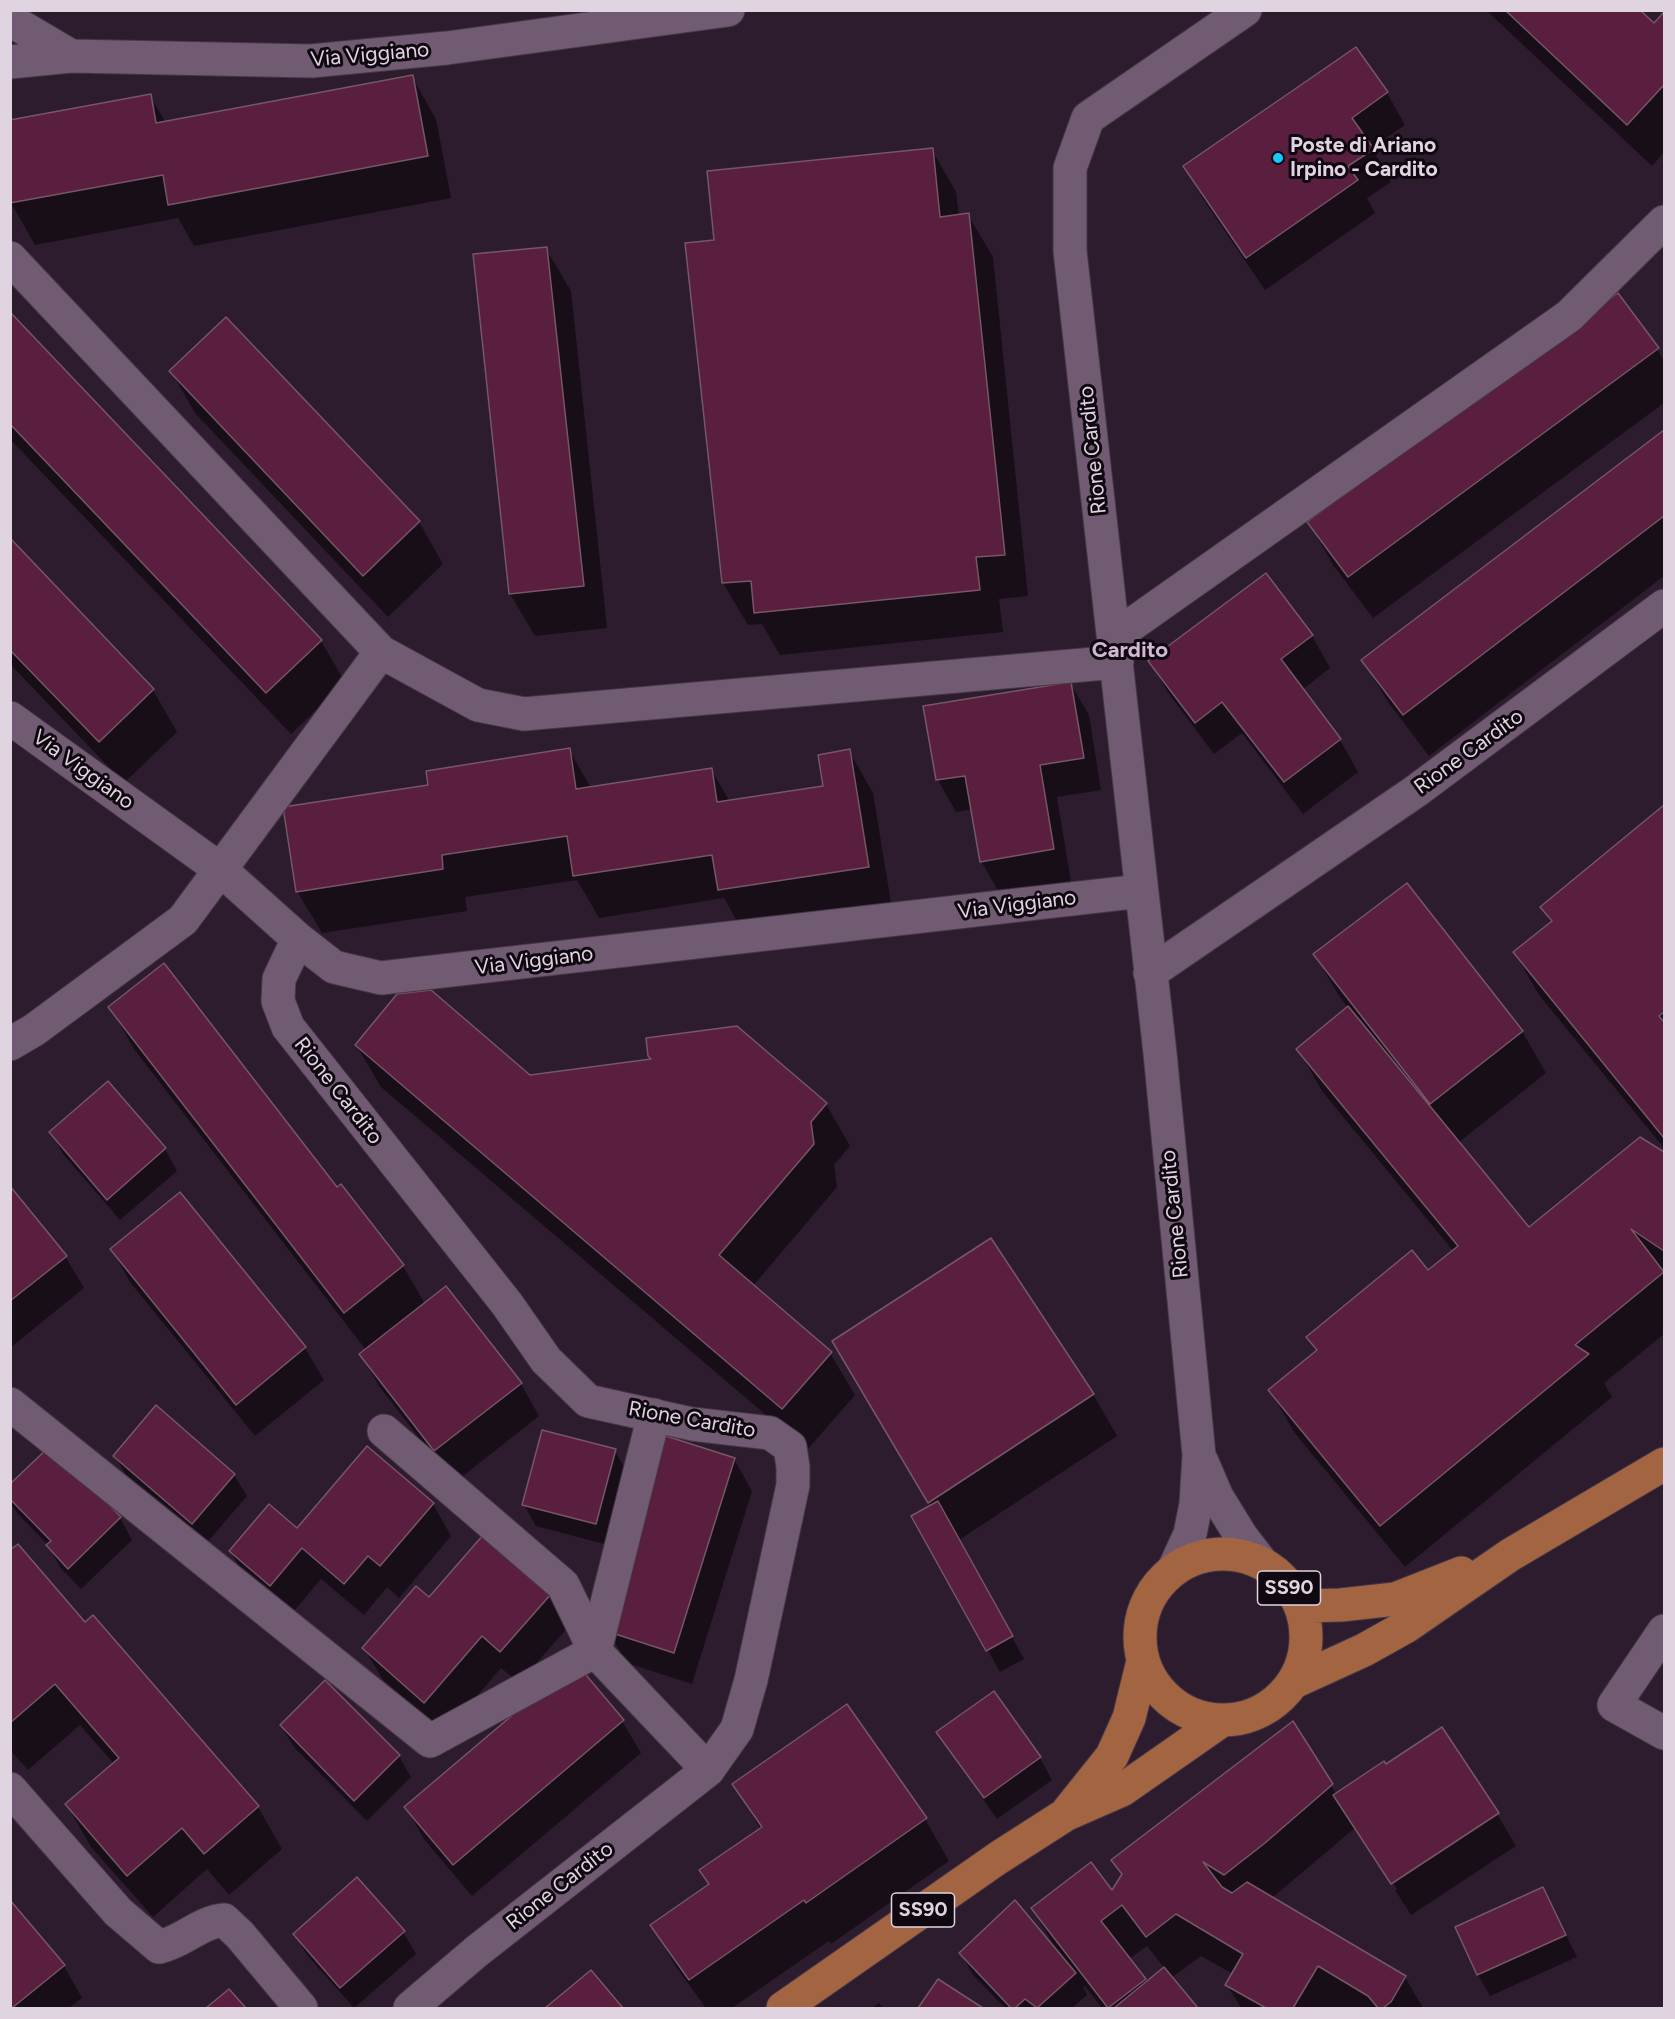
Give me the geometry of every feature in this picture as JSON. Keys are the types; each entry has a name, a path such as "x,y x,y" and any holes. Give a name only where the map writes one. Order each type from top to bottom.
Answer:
{"main road":[{"name":"SS90","path":"1294,1682 1364,1650 1407,1626 1510,1555 1665,1464"},
{"name":"SS90","path":"1216,1554 1239,1555 1261,1562 1285,1581 1301,1606 1306,1632 1305,1658 1294,1682 1275,1703 1250,1717 1221,1721 1196,1716 1173,1704 1155,1684 1143,1661 1139,1636 1144,1610 1156,1587 1174,1569 1194,1558 1216,1554"},
{"name":"SS90","path":"1301,1606 1341,1605 1395,1599 1510,1555"},
{"name":"SS90","path":"1065,1815 1112,1756 1128,1718 1143,1661"},
{"name":"SS90","path":"783,2008 989,1864 1065,1815 1122,1790 1221,1721"}],"street":[{"name":"Via Viggiano","path":"10,62 71,56 310,61 447,48 728,10"},
{"name":"Rione Cardito","path":"1174,1569 1190,1534 1196,1504 1199,1455 1142,891 1070,251 1070,168 1088,118 1245,10"},
{"path":"10,20 71,56"},
{"path":"10,258 381,652 478,705 524,714 1115,650 1569,315 1665,222"},
{"name":"Rione Cardito","path":"1150,973 1416,791 1665,606"},
{"path":"10,1044 34,1030 183,920 381,652"},
{"name":"Via Viggiano","path":"10,718 221,870 298,939 334,967 381,978 1142,891"},
{"name":"Rione Cardito","path":"298,939 279,979 278,1001 288,1027 507,1304 546,1360 588,1401 692,1424 770,1433 790,1447 794,1467 793,1485 748,1690 737,1729 708,1770 477,1951 410,2008"},
{"path":"10,1404 430,1741 595,1652 654,1415"},
{"path":"384,1431 563,1585 595,1652 708,1770"},
{"name":"Rione Cardito","path":"1199,1455 1216,1497 1261,1562"},
{"path":"1665,1631 1614,1704 1665,1733"},
{"path":"10,1789 118,1912 147,1938 159,1947 170,1944 213,1921 224,1920 240,1935 301,2008"}],"building":[{"path":"1505,10 1640,10 1654,23 1664,12 1664,88 1663,86 1627,125"},
{"name":"Poste di Ariano Irpino - Cardito","path":"1356,47 1388,92 1352,118 1374,149 1348,166 1358,180 1246,258 1183,166"},
{"path":"413,75 428,156 168,205 163,175 10,203 10,120 151,94 156,123"},
{"path":"933,148 940,217 969,213 1005,555 976,557 980,590 754,613 751,581 722,583 685,243 714,240 707,171"},
{"path":"547,247 584,586 509,594 473,254"},
{"path":"1618,293 1659,348 1348,577 1307,522"},
{"path":"10,312 322,640 266,693 10,424"},
{"path":"226,317 420,521 363,576 169,371"},
{"path":"1664,430 1664,516 1403,715 1361,660"},
{"path":"10,538 154,689 99,742 10,650"},
{"path":"1266,573 1313,635 1281,659 1341,739 1284,782 1222,702 1195,723 1148,661"},
{"path":"1071,682 1084,758 1040,765 1054,849 980,862 965,776 936,780 923,706"},
{"path":"570,748 576,789 712,768 717,802 823,786 818,755 850,749 869,867 718,890 712,855 573,876 567,836 442,855 443,869 296,892 283,807 428,785 426,771"},
{"path":"1664,805 1664,1012 1659,1016 1664,1022 1664,1138 1513,952 1552,921 1540,907"},
{"path":"1407,883 1523,1031 1430,1104 1313,954"},
{"path":"164,963 337,1187 341,1184 404,1265 344,1313 108,1007"},
{"path":"431,990 530,1075 651,1059 648,1056 646,1038 737,1026 827,1103 811,1122 814,1144 719,1255 832,1352 782,1409 355,1045 397,994"},
{"path":"1348,1006 1529,1227 1640,1137 1664,1152 1664,1251 1631,1229 1664,1272 1575,1345 1589,1354 1380,1526 1268,1390 1317,1350 1306,1337 1412,1250 1428,1270 1458,1246 1296,1049"},
{"path":"108,1081 166,1148 107,1200 49,1132"},
{"path":"10,1186 67,1256 10,1301"},
{"path":"180,1192 306,1347 236,1405 110,1249"},
{"path":"991,1238 1094,1394 928,1503 832,1341"},
{"path":"446,1286 522,1383 434,1451 359,1354"},
{"path":"156,1405 235,1474 192,1524 113,1456"},
{"path":"542,1430 616,1449 596,1524 522,1505"},
{"path":"666,1436 735,1458 674,1653 606,1631"},
{"path":"51,1445 121,1517 68,1569 46,1545 51,1541 10,1499 10,1484"},
{"path":"367,1446 434,1503 380,1566 368,1556 344,1584 302,1548 270,1586 229,1551 269,1504 297,1528"},
{"path":"938,1501 1013,1636 986,1651 911,1516"},
{"path":"484,1534 552,1593 500,1652 482,1636 424,1703 362,1648 416,1586 429,1597"},
{"path":"18,1544 85,1622 93,1615 259,1806 204,1854 182,1828 127,1876 65,1804 119,1758 55,1684 10,1723 10,1550"},
{"path":"575,1662 624,1720 453,1865 404,1807"},
{"path":"325,1680 400,1755 354,1801 280,1725"},
{"path":"994,1691 1041,1757 984,1798 936,1732"},
{"path":"847,1704 927,1818 806,1903 804,1900 689,1980 650,1925 709,1884 699,1870 762,1827 732,1784"},
{"path":"1293,1721 1333,1784 1224,1875 1203,1862 1222,1887 1232,1893 1247,1882 1406,1976 1391,2002 1383,2008 1378,2008 1368,1996 1318,1966 1293,2008 1266,2008 1225,1985 1243,1954 1176,1914 1146,1937 1122,1905 1101,1921 1146,1979 1108,2008 1031,1908 1091,1862 1112,1890 1122,1874 1111,1860"},
{"path":"1442,1727 1499,1813 1391,1884 1333,1795 1384,1761 1386,1764"},
{"path":"357,1877 405,1931 340,1988 293,1934"},
{"path":"1543,1887 1566,1935 1477,1975 1455,1927"},
{"path":"10,1900 65,1965 12,2008 10,2008"},
{"path":"1015,1900 1076,1973 1037,2008 1025,1999 1015,2008 1011,2008 959,1953"},
{"path":"1164,1967 1198,2008 1114,2008"},
{"path":"591,1970 623,2008 545,2008"},
{"path":"938,1979 983,2008 918,2008"},
{"path":"229,1989 246,2008 206,2008"}],"place":[{"name":"Poste di Ariano Irpino - Cardito","path":"1278,158"}],"district":[{"name":"Cardito","path":"1130,651"}]}
